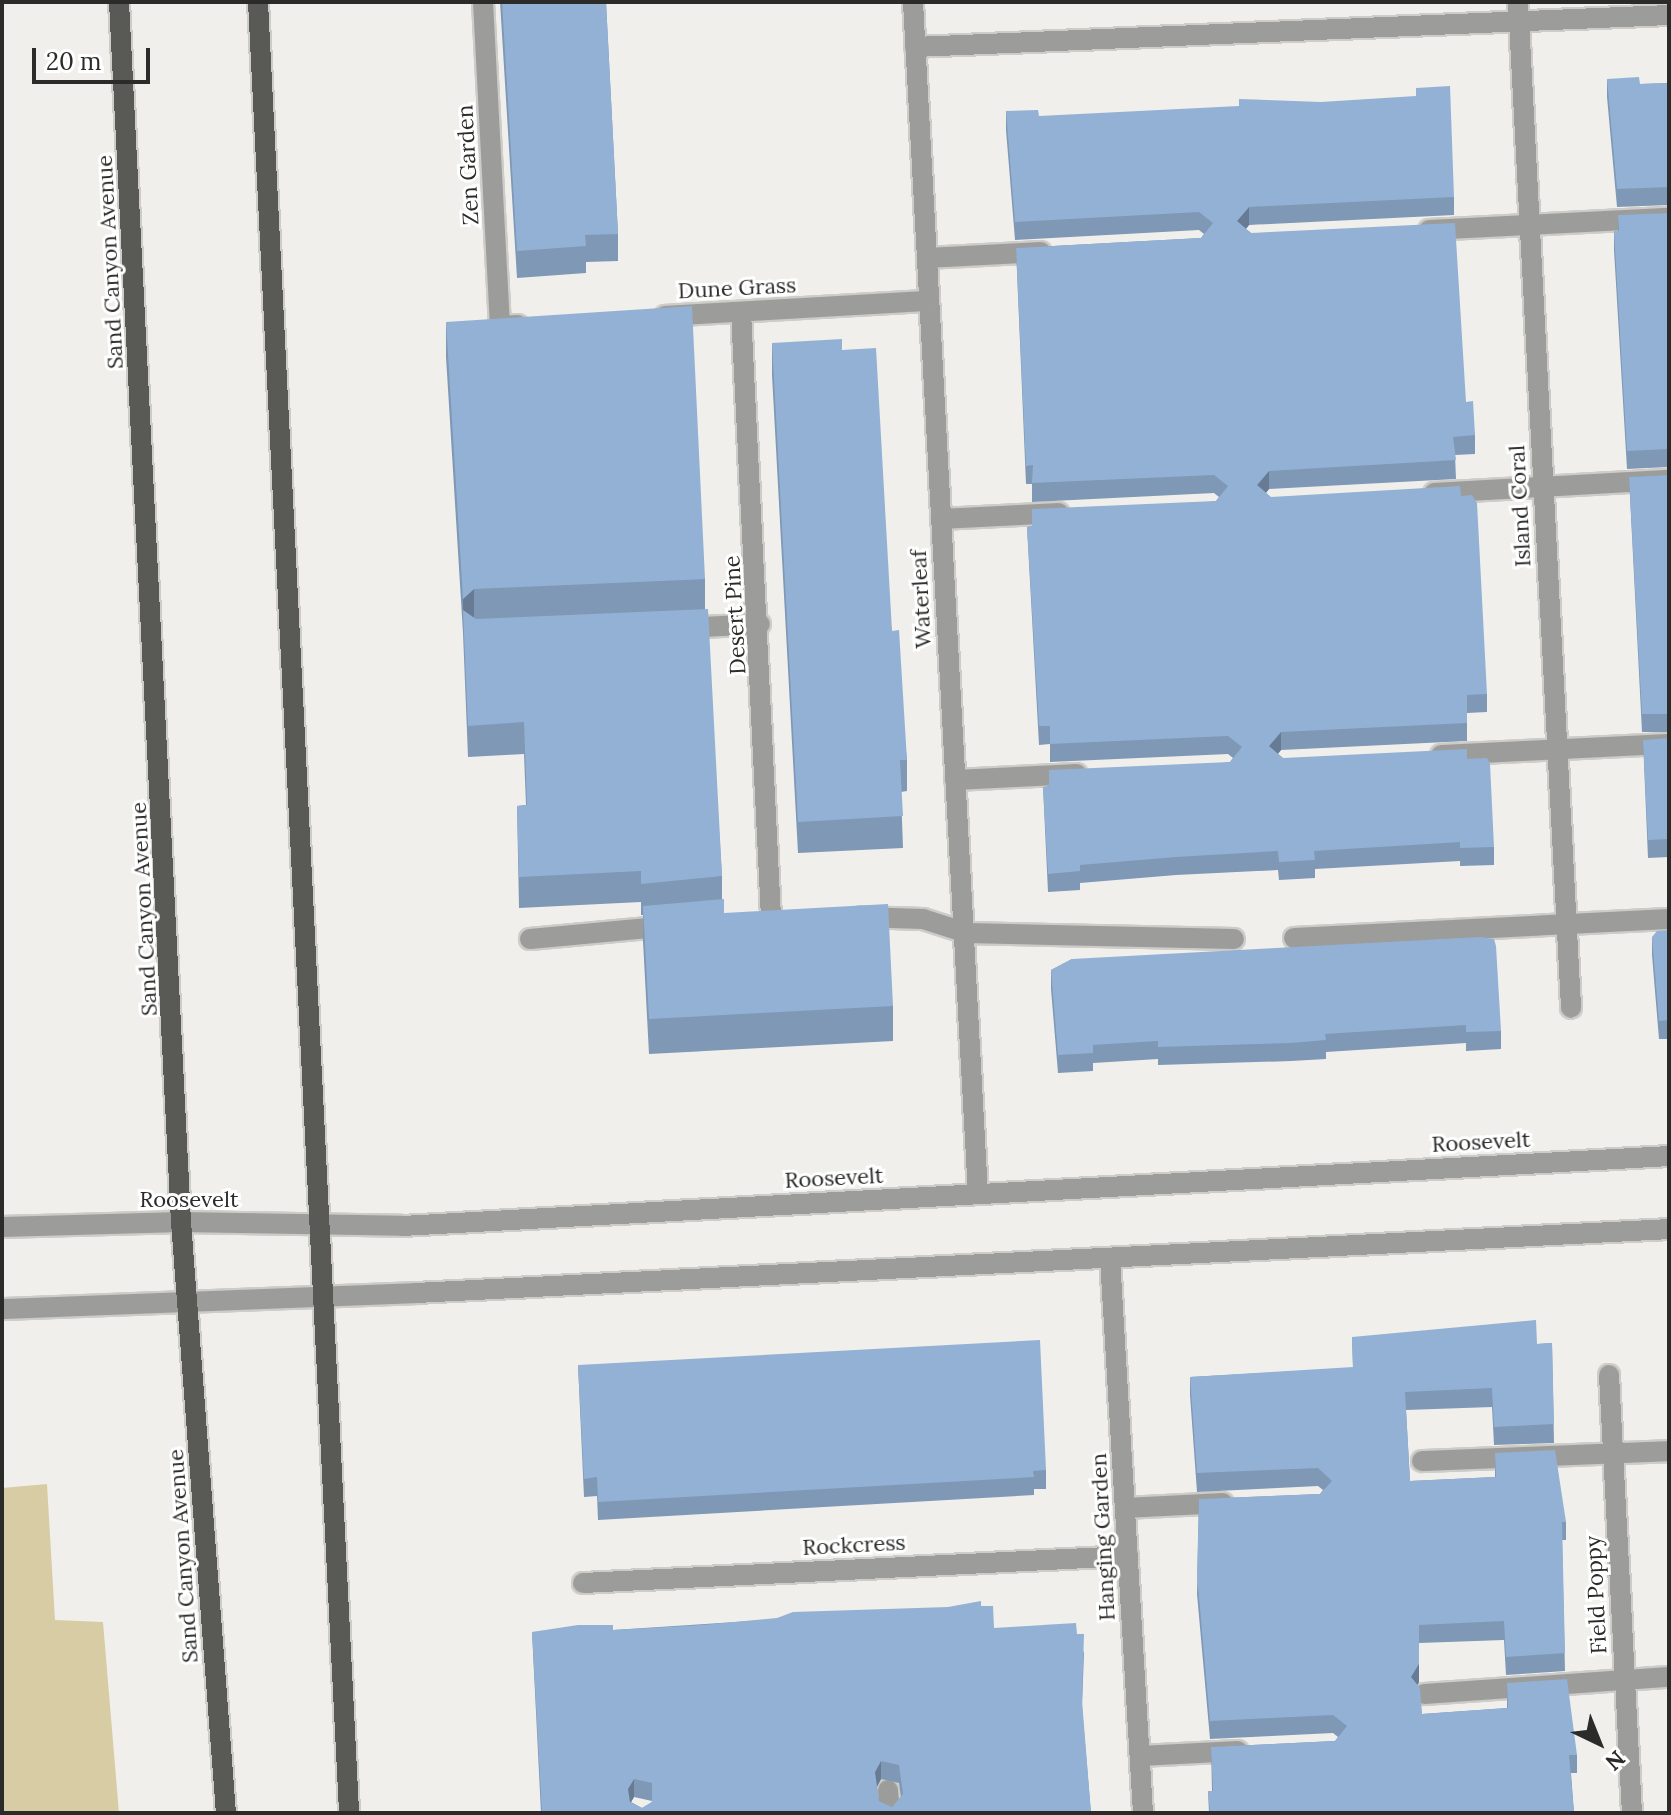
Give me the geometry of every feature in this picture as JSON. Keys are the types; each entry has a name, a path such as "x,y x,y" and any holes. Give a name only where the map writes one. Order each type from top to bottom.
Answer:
{"main road":[{"name":"Sand Canyon Avenue","path":"119,2 181,1222 226,1813"},
{"path":"258,2 319,1226 326,1297 349,1813"}],"street":[{"name":"Zen Garden","path":"483,2 500,326 546,323"},
{"name":"Waterleaf","path":"913,2 955,780 967,933 978,1194"},
{"path":"915,47 1518,12 1669,15"},
{"name":"Island Coral","path":"1518,12 1571,1008"},
{"path":"1405,231 1669,218"},
{"path":"927,258 1064,251"},
{"name":"Dune Grass","path":"636,318 929,301"},
{"name":"Desert Pine","path":"741,312 760,624 771,916"},
{"path":"1407,495 1669,480"},
{"path":"941,519 1078,512"},
{"path":"665,628 760,624"},
{"path":"1420,756 1669,744"},
{"path":"955,780 1092,774"},
{"path":"832,917 923,919 967,933 1234,939"},
{"path":"1294,938 1669,919"},
{"path":"530,939 695,923"},
{"name":"Roosevelt","path":"2,1227 181,1222 402,1226 1669,1156"},
{"path":"2,1309 326,1297 1669,1229"},
{"name":"Hanging Garden","path":"1110,1258 1143,1813"},
{"name":"Field Poppy","path":"1609,1375 1632,1813"},
{"path":"1422,1461 1669,1451"},
{"path":"1125,1508 1244,1502"},
{"name":"Rockcress","path":"583,1583 1128,1556"},
{"path":"1424,1694 1669,1677"},
{"path":"1140,1756 1259,1749"},
{"path":"888,1790 890,1813"}],"shaded area":[{"path":"47,1484 55,1620 103,1622 119,1813 2,1813 2,1488"}],"building":[{"path":"502,2 606,2 618,234 585,235 586,246 517,251"},
{"path":"1639,77 1640,84 1669,83 1669,187 1617,189 1607,79"},
{"path":"1450,86 1454,197 1249,207 1237,221 1251,233 1455,223 1466,402 1473,401 1475,435 1453,437 1456,460 1269,471 1257,485 1271,497 1460,486 1461,496 1472,495 1477,503 1487,694 1467,695 1467,723 1281,732 1269,746 1283,758 1467,749 1467,759 1487,758 1490,764 1494,847 1460,848 1460,842 1314,851 1315,860 1279,862 1278,851 1176,857 1080,865 1080,871 1048,874 1043,787 1049,787 1049,770 1230,762 1242,747 1228,736 1050,744 1050,726 1039,726 1027,527 1032,526 1032,509 1216,501 1228,486 1214,475 1032,483 1033,465 1026,466 1016,248 1201,238 1213,223 1199,212 1015,222 1006,111 1038,110 1039,116 1239,106 1239,99 1321,102 1416,96 1416,88"},
{"path":"1669,213 1669,449 1627,451 1614,231 1619,231 1618,215"},
{"path":"692,306 705,579 474,589 463,599 446,322"},
{"path":"842,339 842,350 876,348 892,631 899,630 907,760 900,760 903,816 798,822 772,343"},
{"path":"1669,475 1669,714 1642,714 1629,477"},
{"path":"708,609 722,876 641,884 641,871 519,877 517,806 527,805 524,722 468,726 463,610 476,619"},
{"path":"1669,738 1669,839 1648,840 1643,740"},
{"path":"724,899 724,913 888,904 893,1006 649,1019 643,906"},
{"path":"1669,930 1669,1020 1659,1021 1652,937 1657,931"},
{"path":"1480,937 1494,939 1496,946 1501,1031 1466,1032 1466,1025 1325,1034 1326,1040 1291,1043 1158,1047 1158,1041 1093,1045 1093,1053 1058,1055 1051,970 1072,959"},
{"path":"1536,1320 1537,1344 1552,1343 1554,1424 1494,1427 1492,1388 1405,1392 1410,1481 1496,1477 1495,1453 1555,1450 1566,1522 1562,1522 1565,1653 1506,1657 1504,1621 1419,1625 1419,1664 1411,1677 1420,1688 1422,1714 1508,1708 1507,1683 1567,1679 1577,1755 1569,1755 1574,1813 1210,1813 1208,1791 1213,1791 1211,1747 1335,1741 1347,1726 1333,1715 1210,1721 1197,1575 1199,1499 1320,1494 1332,1481 1318,1468 1197,1473 1190,1377 1353,1367 1352,1337"},
{"path":"1040,1340 1046,1470 1033,1471 1034,1477 598,1502 597,1477 584,1479 578,1365"},
{"path":"981,1601 981,1606 993,1606 994,1628 1076,1623 1077,1634 1084,1634 1082,1701 1091,1813 542,1813 532,1632 578,1625 613,1625 613,1630 702,1625 777,1618 793,1612 948,1607","holes":["881,1761 899,1765 903,1794 892,1807 879,1801 875,1772","634,1779 652,1783 652,1802 642,1808 630,1802 628,1789"]}]}
